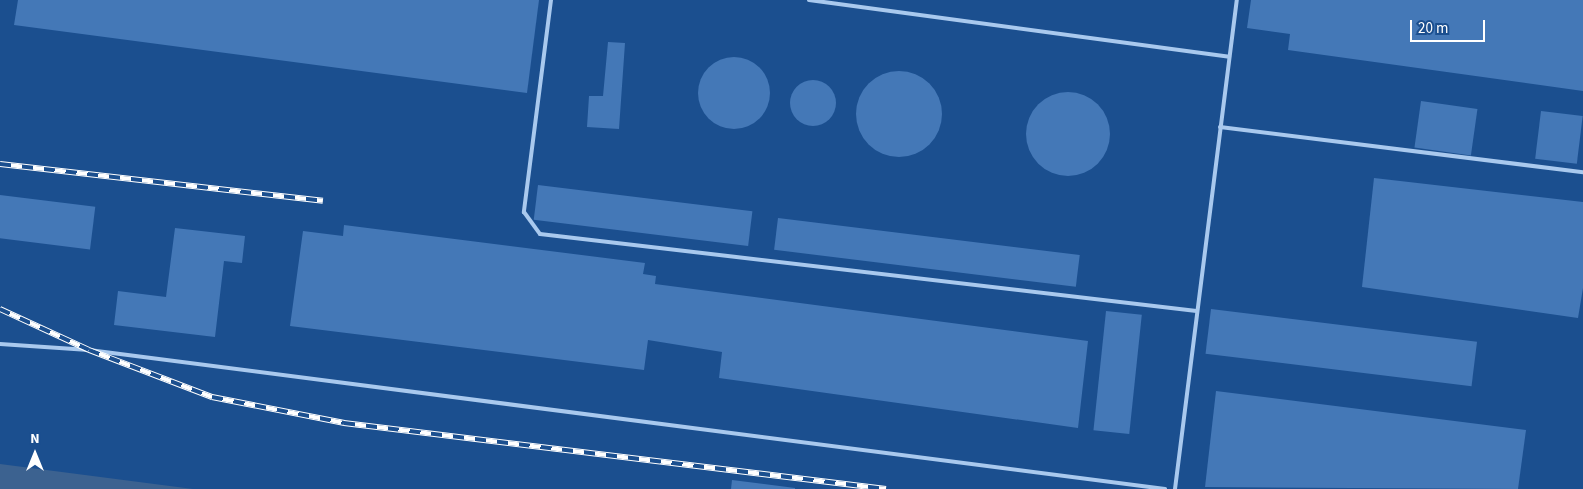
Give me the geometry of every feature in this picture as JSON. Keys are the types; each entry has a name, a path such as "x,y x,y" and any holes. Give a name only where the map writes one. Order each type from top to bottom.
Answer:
{"lane":[{"path":"552,0 524,212 540,234 1197,311"},
{"path":"809,0 1229,57"},
{"path":"1175,489 1236,0"},
{"path":"1220,127 1583,172"},
{"path":"0,344 90,350 1165,489"}],"water":[{"path":"0,464 193,489 0,489"}],"building":[{"path":"18,0 539,0 527,93 14,25"},
{"path":"1251,0 1583,0 1583,91 1288,50 1290,34 1247,28"},
{"path":"608,42 625,43 619,129 587,127 589,96 603,96"},
{"path":"727,57 741,57 760,67 770,86 770,100 760,119 741,129 727,129 708,119 698,100 698,86 708,67"},
{"path":"891,71 907,71 916,74 930,83 939,97 942,114 939,131 930,145 916,154 907,157 891,157 875,150 863,138 856,122 856,106 863,90 875,78"},
{"path":"809,80 817,80 826,84 832,90 836,103 832,116 826,122 817,126 809,126 800,122 794,116 790,107 790,99 794,90 800,84"},
{"path":"1068,92 1084,95 1098,104 1107,118 1110,134 1107,150 1098,164 1084,173 1068,176 1052,173 1038,164 1029,150 1026,134 1029,118 1038,104 1052,95"},
{"path":"1421,101 1477,109 1471,155 1414,148"},
{"path":"1541,111 1583,116 1577,164 1535,159"},
{"path":"1374,178 1583,202 1583,288 1578,318 1362,287"},
{"path":"538,185 752,211 748,246 534,220"},
{"path":"0,195 95,207 90,249 0,238"},
{"path":"778,218 1080,255 1076,287 774,250"},
{"path":"344,225 645,263 643,274 656,276 655,284 1088,341 1078,428 719,378 722,352 648,340 644,370 290,326 303,231 343,236"},
{"path":"175,228 245,236 242,263 224,261 215,337 114,325 118,291 166,297"},
{"path":"1211,309 1477,342 1472,386 1206,354"},
{"path":"1106,311 1142,315 1129,434 1093,430"},
{"path":"1216,391 1526,430 1518,489 1205,487"},
{"path":"732,480 795,488 795,489 731,489"}],"railway":[{"path":"0,164 323,201"},
{"path":"0,309 89,350 212,397 344,423 886,489"}]}
